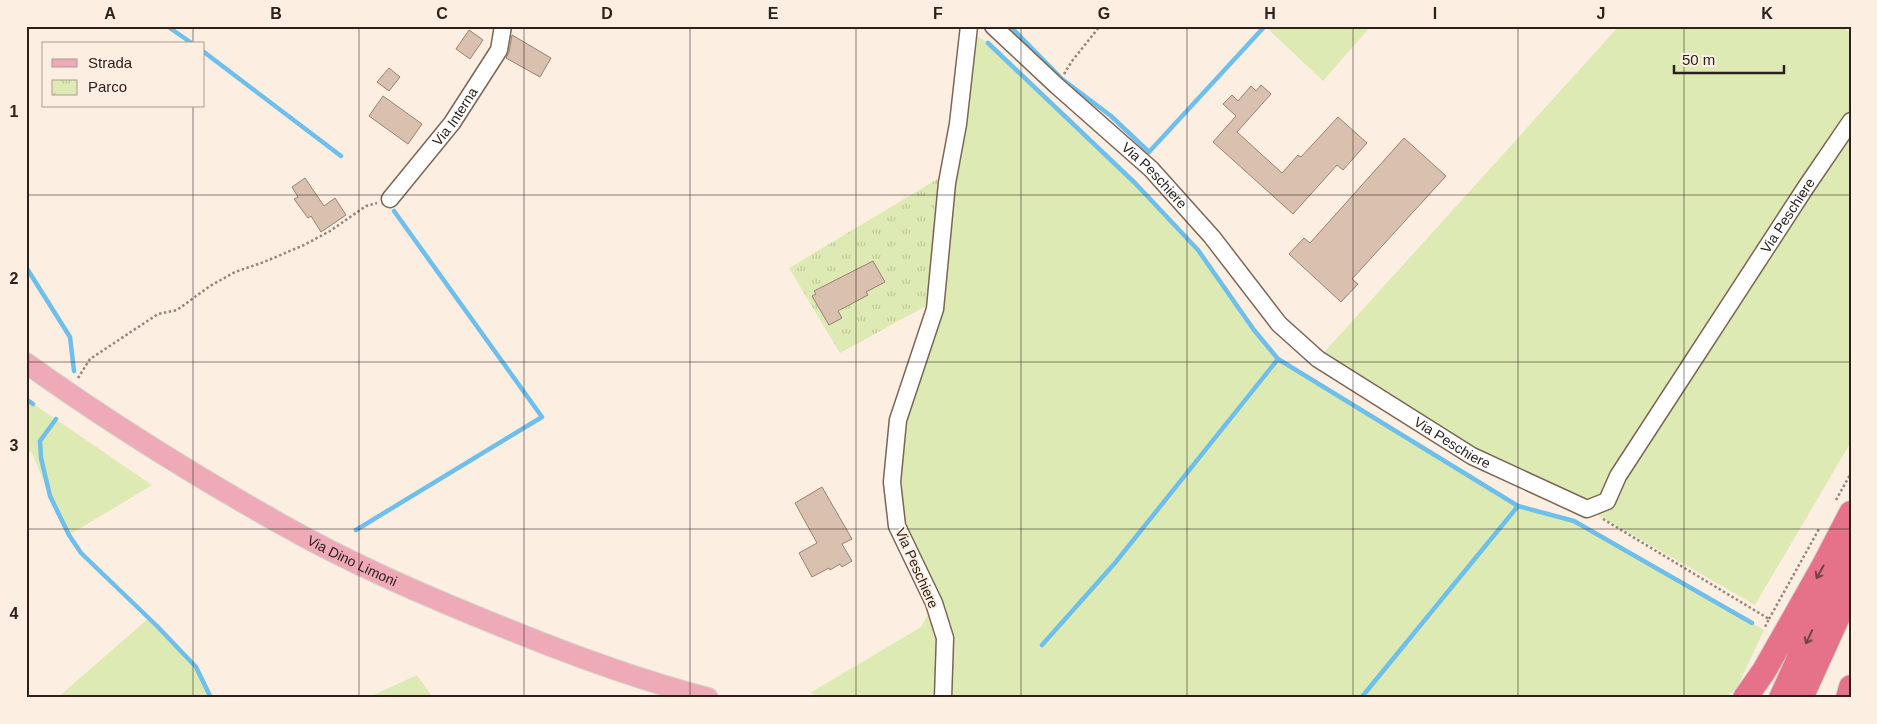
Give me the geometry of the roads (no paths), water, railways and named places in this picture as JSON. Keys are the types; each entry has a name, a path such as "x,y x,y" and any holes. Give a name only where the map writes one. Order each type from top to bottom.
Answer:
{"highway":[{"path":"1744,698 1764,671 1823,567 1841,510"},
{"path":"1781,698 1851,545"},
{"path":"1801,698 1851,588"},
{"path":"1848,698 1851,687"}],"main road":[{"name":"Via Dino Limoni","path":"26,363 72,396 182,467 318,544 427,596 532,639 642,679 708,698"}],"street":[{"name":"Via Interna","path":"390,199 452,123 499,50 503,26"},
{"name":"Via Peschiere","path":"943,698 945,638 934,603 896,526 892,482 898,420 935,309 947,183 958,124 969,26"},
{"name":"Via Peschiere","path":"993,26 1057,86 1151,169 1212,237 1279,324 1318,359 1472,456 1587,509 1607,501 1623,468 1851,121"}],"waterway":[{"path":"167,26 190,42"},
{"path":"1010,26 1062,79 1111,116 1149,152 1265,26"},
{"path":"988,43 1135,183 1198,250 1254,330 1278,359 1518,506 1574,521 1752,623"},
{"path":"205,53 341,156"},
{"path":"356,530 542,417 394,211"},
{"path":"26,267 70,337 74,371"},
{"path":"1042,645 1115,563 1278,359"},
{"path":"26,399 33,404"},
{"path":"56,419 40,441 41,458 50,496 69,535 81,553 157,626 196,667 211,698"},
{"path":"1361,698 1518,506"}]}
